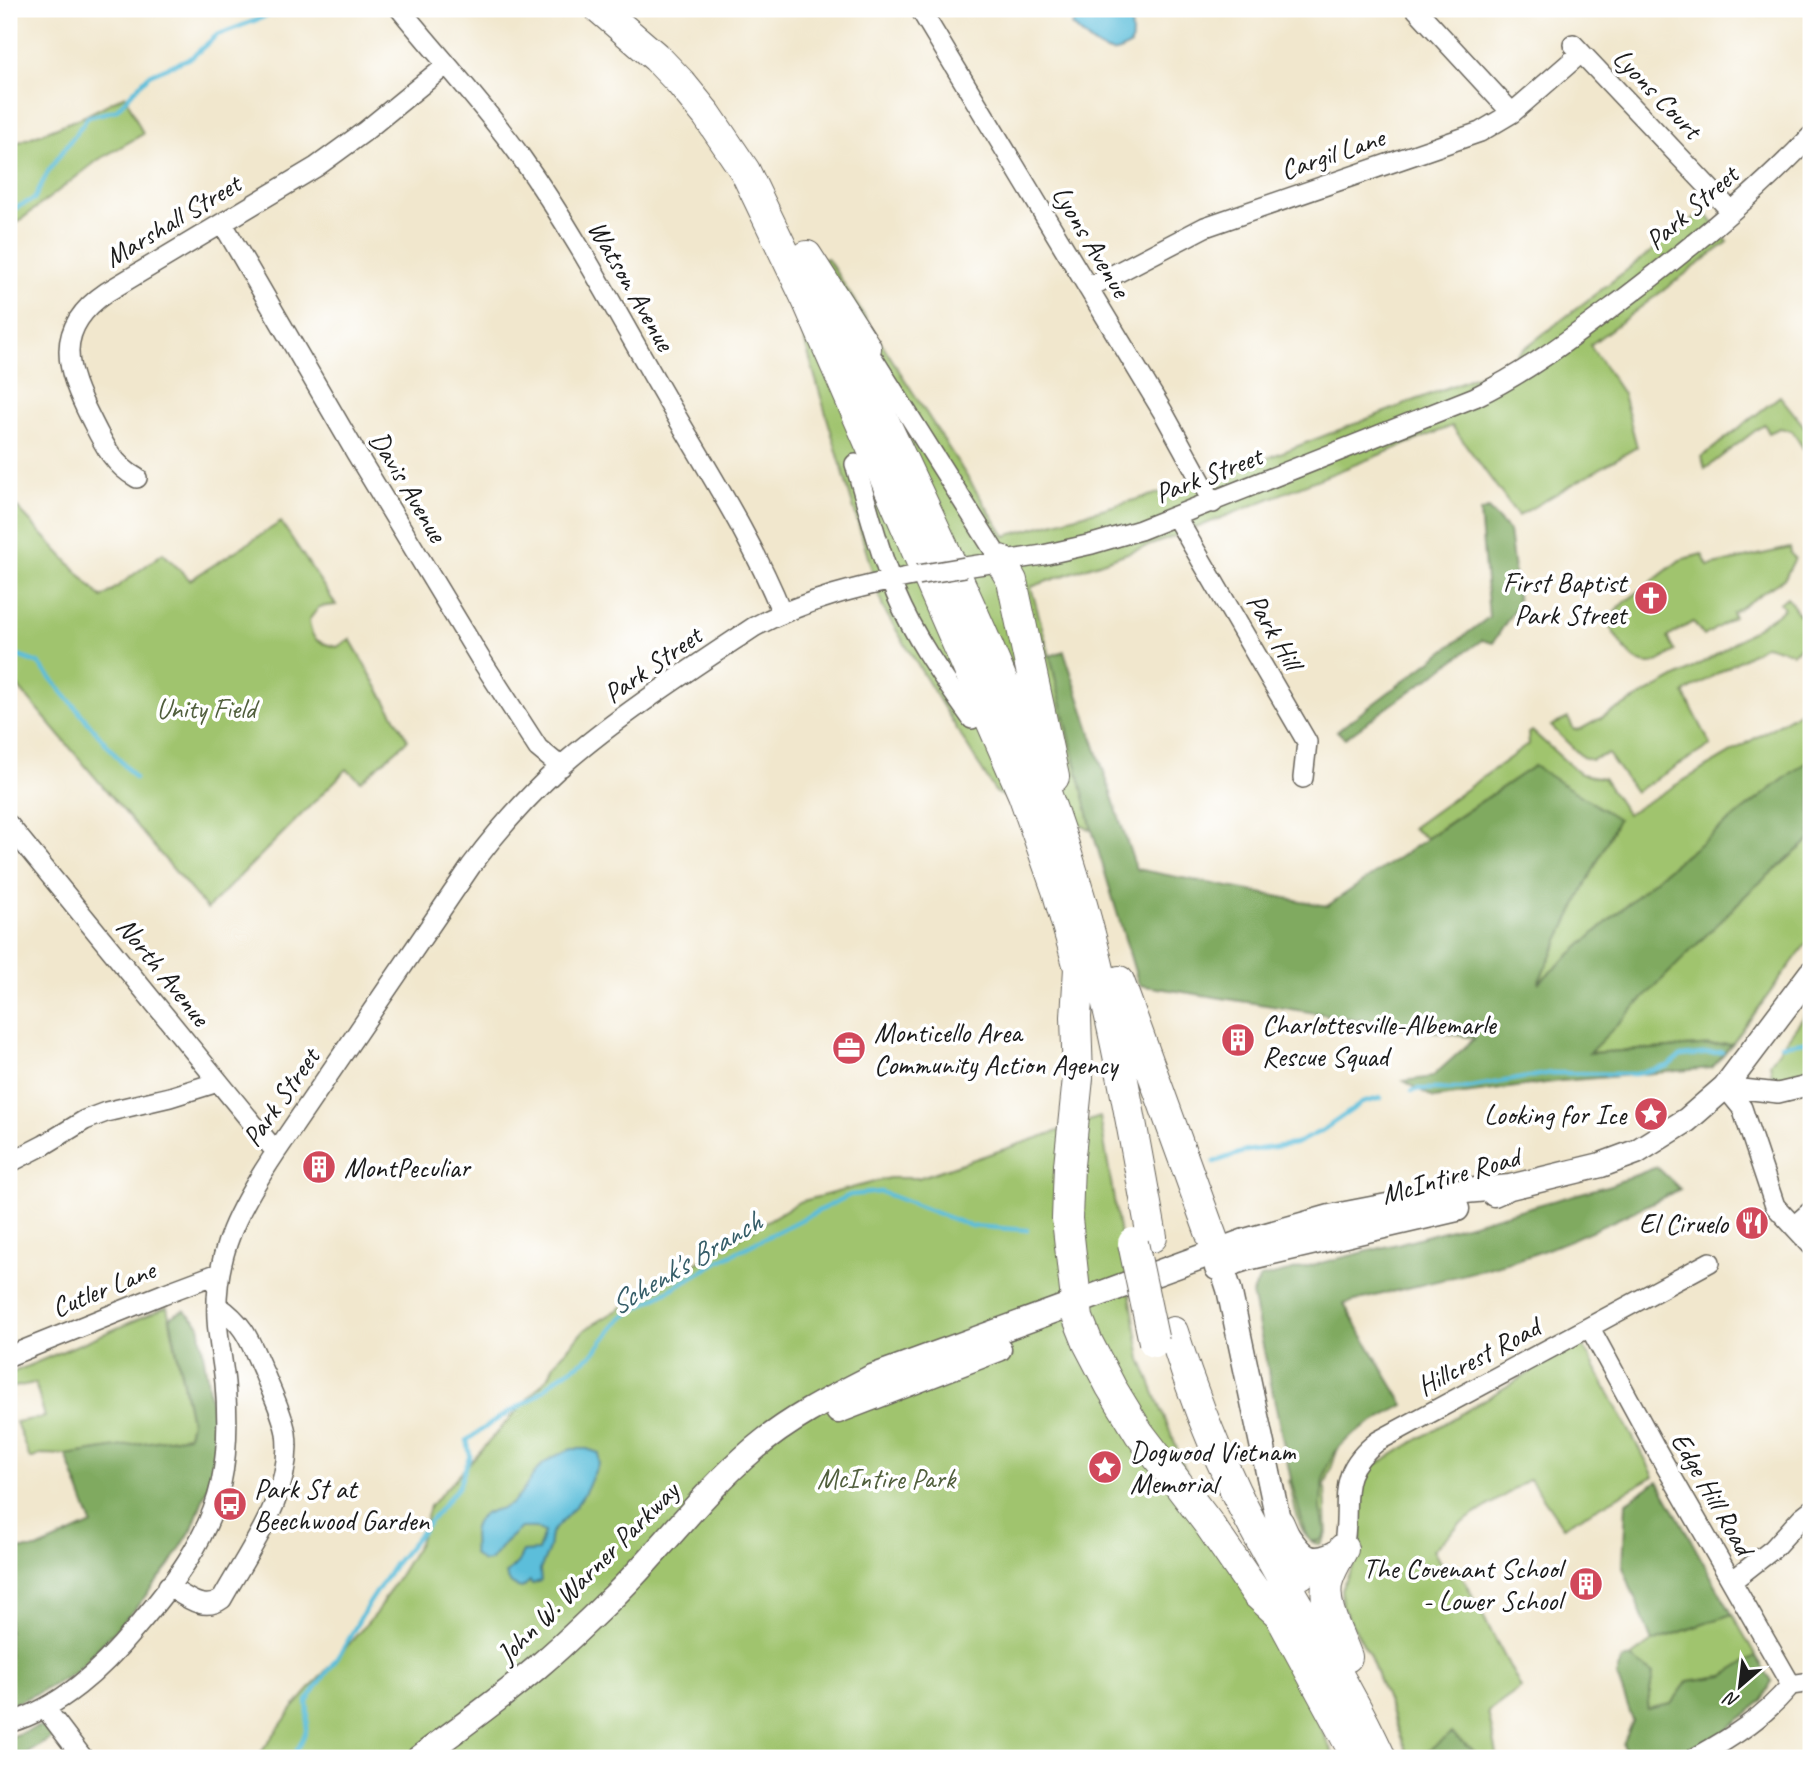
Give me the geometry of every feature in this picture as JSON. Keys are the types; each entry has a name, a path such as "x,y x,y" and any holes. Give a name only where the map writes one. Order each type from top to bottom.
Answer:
{"highway":[{"path":"600,9 657,58 680,82 720,133 745,171 807,300 1023,794 1057,890 1079,968 1187,1436 1231,1524 1345,1687 1381,1758"},
{"path":"630,9 684,59 734,121 780,198 989,647 1045,789 1096,952 1113,1027 1142,1240"},
{"path":"807,256 874,360"},
{"path":"807,300 855,464"},
{"path":"1000,560 1012,581 1045,724 1069,860"},
{"path":"972,719 1023,794"},
{"path":"1080,898 1118,979 1220,1258"},
{"path":"1079,968 1076,1017 1078,1078 1067,1219 1077,1310 1088,1343 1139,1433 1208,1523 1257,1594 1287,1606"},
{"path":"1164,1337 1357,1758"},
{"path":"1279,1524 1295,1564 1389,1735 1393,1758"},
{"path":"1343,1549 1328,1580 1327,1593 1331,1615 1347,1657"}],"main road":[{"name":"McIntire Road","path":"1220,1258 1330,1217 1465,1191 1510,1187 1601,1165 1636,1152 1687,1120 1725,1087 1811,973"},
{"name":"John W. Warner Parkway","path":"419,1758 508,1691 576,1632 618,1592 726,1475 772,1434 872,1377 1077,1310 1220,1258"},
{"path":"1220,1258 1279,1524 1301,1554 1310,1559 1325,1559 1343,1549"}],"street":[{"name":"Watson Avenue","path":"400,9 519,155 599,281 726,502 782,612"},
{"name":"Lyons Avenue","path":"920,9 1166,418 1213,503"},
{"path":"1416,9 1512,113"},
{"name":"Cargil Lane","path":"1088,288 1205,227 1480,132 1512,113 1577,48"},
{"name":"Lyons Court","path":"1577,48 1731,211"},
{"name":"Marshall Street","path":"137,478 113,461 73,384 68,360 69,345 74,327 84,311 94,300 326,160 446,65"},
{"name":"Park Street","path":"9,1723 45,1708 91,1677 111,1657 169,1586 198,1543 220,1486 226,1452 226,1404 216,1305 219,1273 236,1217 248,1193 471,866 496,833 561,766 586,745 716,653 782,612 834,593 891,580 1043,555 1092,544 1213,503 1475,397 1514,378 1545,358 1648,280 1731,211 1811,136"},
{"name":"Davis Avenue","path":"223,224 356,453 480,658 538,748 561,766"},
{"path":"874,360 1000,560"},
{"path":"855,464 891,580 913,630 972,719"},
{"name":"Park Hill","path":"1175,517 1307,742 1303,778"},
{"name":"North Avenue","path":"9,825 276,1152"},
{"path":"9,1163 85,1120 218,1082"},
{"path":"1725,1087 1778,1093 1811,1085"},
{"path":"1725,1087 1742,1108 1767,1190 1775,1206 1811,1245"},
{"path":"1794,1226 1811,1210"},
{"name":"Hillcrest Road","path":"1343,1549 1346,1531 1346,1484 1363,1452 1378,1441 1710,1262"},
{"name":"Cutler Lane","path":"9,1356 219,1273"},
{"path":"169,1586 201,1605 215,1604 222,1599 278,1495 287,1462 282,1417 249,1338 242,1325 216,1305"},
{"name":"Edge Hill Road","path":"1590,1328 1791,1685"},
{"path":"1731,1581 1773,1549 1811,1510"},
{"path":"1695,1758 1753,1723 1772,1708 1791,1685 1811,1682"},
{"path":"45,1708 83,1758"}],"green space":[{"path":"125,95 143,134 98,160 9,229 9,146 85,116"},
{"path":"1704,211 1728,242 1590,345 1623,394 1637,447 1518,516 1452,426 1173,537 1031,587 1092,830 996,793 883,608 786,278 827,258 1005,536 1224,475 1500,367"},
{"path":"1780,396 1811,435 1811,460 1792,431 1780,428 1769,433 1764,424 1705,469 1702,457"},
{"name":"Unity Field","path":"9,499 102,598 163,553 190,580 281,522 336,605 319,607 309,620 314,637 320,642 337,647 350,639 408,740 361,781 347,769 207,909 9,676"},
{"path":"1488,509 1509,531 1518,603 1493,643 1482,640 1345,738 1337,731 1489,617 1480,512"},
{"path":"1790,548 1795,558 1785,578 1732,613 1734,617 1704,636 1693,622 1668,637 1675,651 1655,663 1647,664 1633,657 1607,623 1620,606 1680,560 1702,554 1708,566"},
{"path":"1787,597 1803,620 1811,614 1811,640 1793,653 1766,645 1684,693 1711,745 1635,792 1608,754 1591,760 1582,757 1551,726 1568,718 1574,730 1581,729 1711,658 1784,609 1780,603"},
{"path":"1064,651 1136,869 1327,906 1534,766 1618,819 1538,983 1665,871 1811,758 1811,839 1750,891 1589,1053 1732,1044 1712,1068 1561,1081 1434,1098 1404,1081 1432,1077 1475,1038 1139,985 1092,830 1050,656"},
{"path":"1811,705 1811,758 1665,871 1536,985 1534,766 1426,838 1412,828 1529,744 1528,733 1532,731 1581,774 1603,778 1627,814"},
{"path":"1811,839 1811,937 1732,1044 1588,1053 1750,891"},
{"path":"1811,1007 1811,1074 1781,1084 1772,1076 1770,1063"},
{"name":"McIntire Park","path":"1100,1117 1141,1359 1194,1491 1300,1685 1335,1758 257,1758 293,1708 376,1613 419,1543 430,1506 549,1376 554,1364 584,1330 799,1202 889,1178 918,1178"},
{"path":"1657,1167 1680,1189 1591,1231 1514,1261 1344,1304 1404,1405 1356,1433 1336,1451 1329,1462 1322,1492 1324,1535 1318,1541 1311,1541 1305,1532 1292,1484 1252,1294 1260,1278 1397,1244 1610,1185"},
{"path":"167,1307 191,1422 188,1436 66,1455 43,1454 30,1459 16,1422 45,1417 35,1383 9,1388 9,1374"},
{"path":"184,1310 199,1324 217,1445 212,1475 192,1529 170,1565 134,1610 76,1672 9,1706 9,1549 37,1549 92,1524 66,1455 188,1436 191,1422 170,1317"},
{"path":"1581,1342 1654,1476 1563,1527 1530,1479 1460,1524 1433,1550 1448,1577 1460,1572 1521,1688 1488,1712 1498,1758 1482,1758 1452,1734 1417,1758 1409,1758 1369,1654 1342,1607 1341,1589 1354,1563 1361,1539 1360,1488 1372,1467"},
{"path":"1337,1451 1325,1486 1327,1534 1321,1544 1313,1543 1298,1520 1289,1481"},
{"path":"1658,1481 1732,1614 1652,1642 1623,1567 1626,1502"},
{"path":"1732,1614 1756,1656 1723,1676 1688,1681 1671,1704 1646,1709 1653,1674 1630,1658 1652,1642"},
{"path":"1756,1656 1772,1682 1762,1701 1729,1728 1679,1758 1629,1758 1623,1744 1633,1721 1617,1676 1622,1660 1630,1658 1653,1674 1647,1709 1671,1704 1688,1681 1723,1676"},
{"path":"47,1724 55,1736 20,1758 9,1758 9,1737"},
{"path":"1452,1733 1482,1758 1417,1758"}],"water":[{"path":"1083,9 1122,11 1131,22 1131,45 1109,52 1092,43 1072,25"},
{"path":"572,1449 587,1449 599,1453 599,1463 584,1494 551,1533 549,1549 540,1570 541,1581 532,1584 530,1581 522,1588 517,1587 510,1582 506,1574 518,1562 523,1552 538,1551 544,1532 536,1528 521,1528 490,1561 483,1562 473,1554 475,1525 484,1514 514,1501 544,1463"}],"waterway":[{"path":"9,211 34,199 49,170 88,117 116,110 149,75 192,57 217,35 285,9"},
{"path":"9,653 38,663 135,778"},
{"name":"Schenk's Branch","path":"1782,1045 1811,1041"},
{"name":"Schenk's Branch","path":"1412,1091 1461,1089 1551,1073 1635,1074 1668,1066 1681,1056 1722,1052"},
{"name":"Schenk's Branch","path":"1214,1162 1246,1151 1295,1144 1323,1130 1362,1103 1381,1098"},
{"name":"Schenk's Branch","path":"291,1758 306,1731 307,1701 343,1649 394,1565 459,1486 470,1455 467,1440 534,1398 557,1378 591,1356 621,1318 723,1259 850,1195 881,1192 971,1226 1027,1230"}],"place":[{"name":"First Baptist Park Street","path":"1651,598"},
{"name":"Charlottesville-Albemarle Rescue Squad","path":"1238,1040"},
{"name":"Monticello Area Community Action Agency","path":"849,1048"},
{"name":"Looking for Ice","path":"1651,1114"},
{"name":"MontPeculiar","path":"319,1167"},
{"name":"El Ciruelo","path":"1752,1223"},
{"name":"Dogwood Vietnam Memorial","path":"1105,1467"},
{"name":"Park St at Beechwood Garden","path":"230,1504"},
{"name":"The Covenant School - Lower School","path":"1586,1584"}]}
